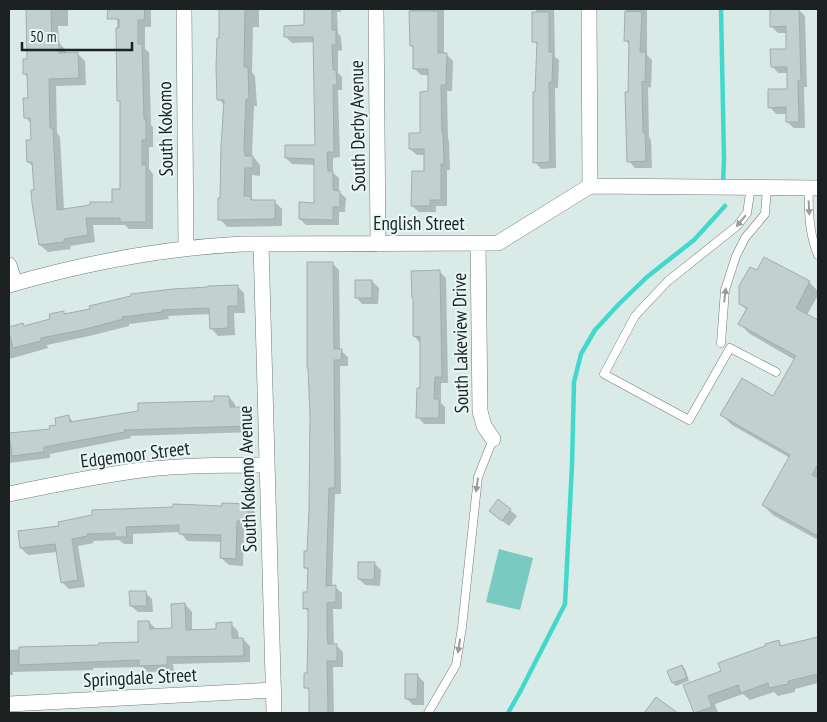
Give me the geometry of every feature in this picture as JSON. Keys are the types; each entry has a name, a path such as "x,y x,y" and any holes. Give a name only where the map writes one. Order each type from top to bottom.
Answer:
{"street":[{"name":"South Kokomo","path":"184,9 186,248"},
{"name":"South Derby Avenue","path":"376,9 378,244"},
{"path":"589,9 590,186 814,188"},
{"name":"English Street","path":"12,284 99,262 205,246 498,243 590,186"},
{"name":"South Lakeview Drive","path":"478,243 480,410 484,426 493,439"},
{"name":"South Kokomo Avenue","path":"261,244 274,713"},
{"path":"9,265 12,284"},
{"name":"Edgemoor Street","path":"9,494 141,470 208,465 267,465"},
{"name":"Springdale Street","path":"9,704 274,690"}],"lane":[{"path":"751,188 747,213 737,226 668,282 635,316 604,374 689,420 730,348 776,372"},
{"path":"721,343 725,290 736,256 745,238 765,214 767,188"},
{"path":"814,188 808,205 810,228 818,255"},
{"path":"428,713 456,665 478,477 493,439"}],"shaded area":[{"path":"499,549 533,558 520,610 486,602"}],"building":[{"path":"26,9 51,9 52,41 59,41 59,53 78,52 79,78 49,79 50,128 53,128 57,210 90,205 90,202 112,202 112,189 120,189 120,101 117,101 116,28 119,28 119,19 107,19 108,9 145,9 144,20 138,20 138,44 142,44 144,119 146,119 146,140 142,140 142,165 146,165 146,222 120,222 120,218 86,218 88,235 64,239 64,242 39,245 32,203 31,190 34,190 32,162 27,162 26,140 31,140 30,118 24,118 23,98 28,98 27,74 23,74 23,59 27,59"},
{"path":"219,9 245,9 244,67 248,67 249,99 246,99 244,147 245,156 253,156 253,168 245,168 244,196 251,196 251,200 275,200 275,219 218,220 224,100 217,100 216,67"},
{"path":"304,9 332,9 332,30 336,30 336,45 332,45 333,70 336,70 337,85 333,85 334,152 327,152 328,171 333,171 333,190 340,191 340,207 333,207 333,220 299,219 299,202 314,203 314,159 285,158 285,145 315,145 313,37 284,37 284,26 304,25"},
{"path":"770,9 799,9 801,81 798,81 799,122 786,122 786,107 768,108 768,89 787,89 787,67 771,67 770,49 786,49 786,26 770,27"},
{"path":"409,11 438,11 438,53 447,53 446,85 441,85 444,164 441,164 441,200 430,200 430,206 411,206 412,171 424,171 424,149 409,149 409,133 420,133 420,92 428,91 428,69 413,69 413,46 410,46"},
{"path":"625,11 642,12 640,52 646,52 645,82 642,81 643,132 645,132 646,161 627,162 625,92 628,92 629,41 624,41"},
{"path":"532,12 549,12 549,52 553,52 552,82 549,82 550,162 533,163 533,92 535,92 537,42 532,42"},
{"path":"764,257 810,281 796,308 818,320 818,464 812,475 818,478 818,536 762,505 790,455 720,415 742,378 773,396 796,356 738,324 747,308 739,304 739,286 750,267 757,270"},
{"path":"307,262 333,262 334,349 342,349 341,360 334,360 335,488 329,488 326,586 336,585 336,602 327,603 327,632 328,644 337,644 337,661 327,661 328,713 309,713 309,688 304,688 304,673 307,673 308,608 303,609 303,592 307,592 308,568 304,568 304,551 307,551 309,511 310,415 307,368"},
{"path":"440,270 442,377 435,377 434,399 439,399 439,418 416,418 417,388 420,388 420,337 413,336 411,271"},
{"path":"355,280 372,280 372,298 355,298"},
{"path":"238,285 238,306 228,306 228,328 210,329 209,308 162,310 162,312 122,317 123,319 41,338 41,341 13,348 9,332 9,327 23,323 24,326 50,319 49,314 64,311 64,314 90,309 89,306 131,296 131,294 208,286"},
{"path":"214,396 229,396 230,407 247,407 248,426 124,430 125,432 44,447 44,452 12,456 9,433 50,429 49,426 56,425 55,418 69,415 70,422 138,411 138,403 214,401"},
{"path":"498,499 511,509 502,521 489,511"},
{"path":"222,503 248,504 248,521 237,521 236,559 220,558 221,535 179,534 179,525 126,527 127,537 115,537 115,533 87,534 87,536 72,539 78,580 61,583 55,544 20,548 18,531 59,526 58,522 92,515 92,510 173,507 173,504 222,506"},
{"path":"358,562 375,562 374,580 358,579"},
{"path":"129,591 146,591 147,606 130,606"},
{"path":"185,603 186,630 216,629 216,623 232,622 232,638 243,638 244,656 167,657 167,665 139,666 139,660 19,665 19,647 138,642 138,621 149,621 150,629 172,628 171,604"},
{"path":"818,637 818,674 788,681 788,684 769,688 768,683 741,693 738,685 708,696 712,707 694,713 683,685 721,671 718,663 779,640 780,646"},
{"path":"682,665 687,678 672,683 667,671"},
{"path":"405,674 418,674 417,699 405,699"},
{"path":"656,697 678,713 644,713"}],"waterway":[{"path":"721,9 723,185"},
{"path":"508,713 565,604 574,382 581,354 595,330 619,304 647,277 694,240 725,206"}]}
